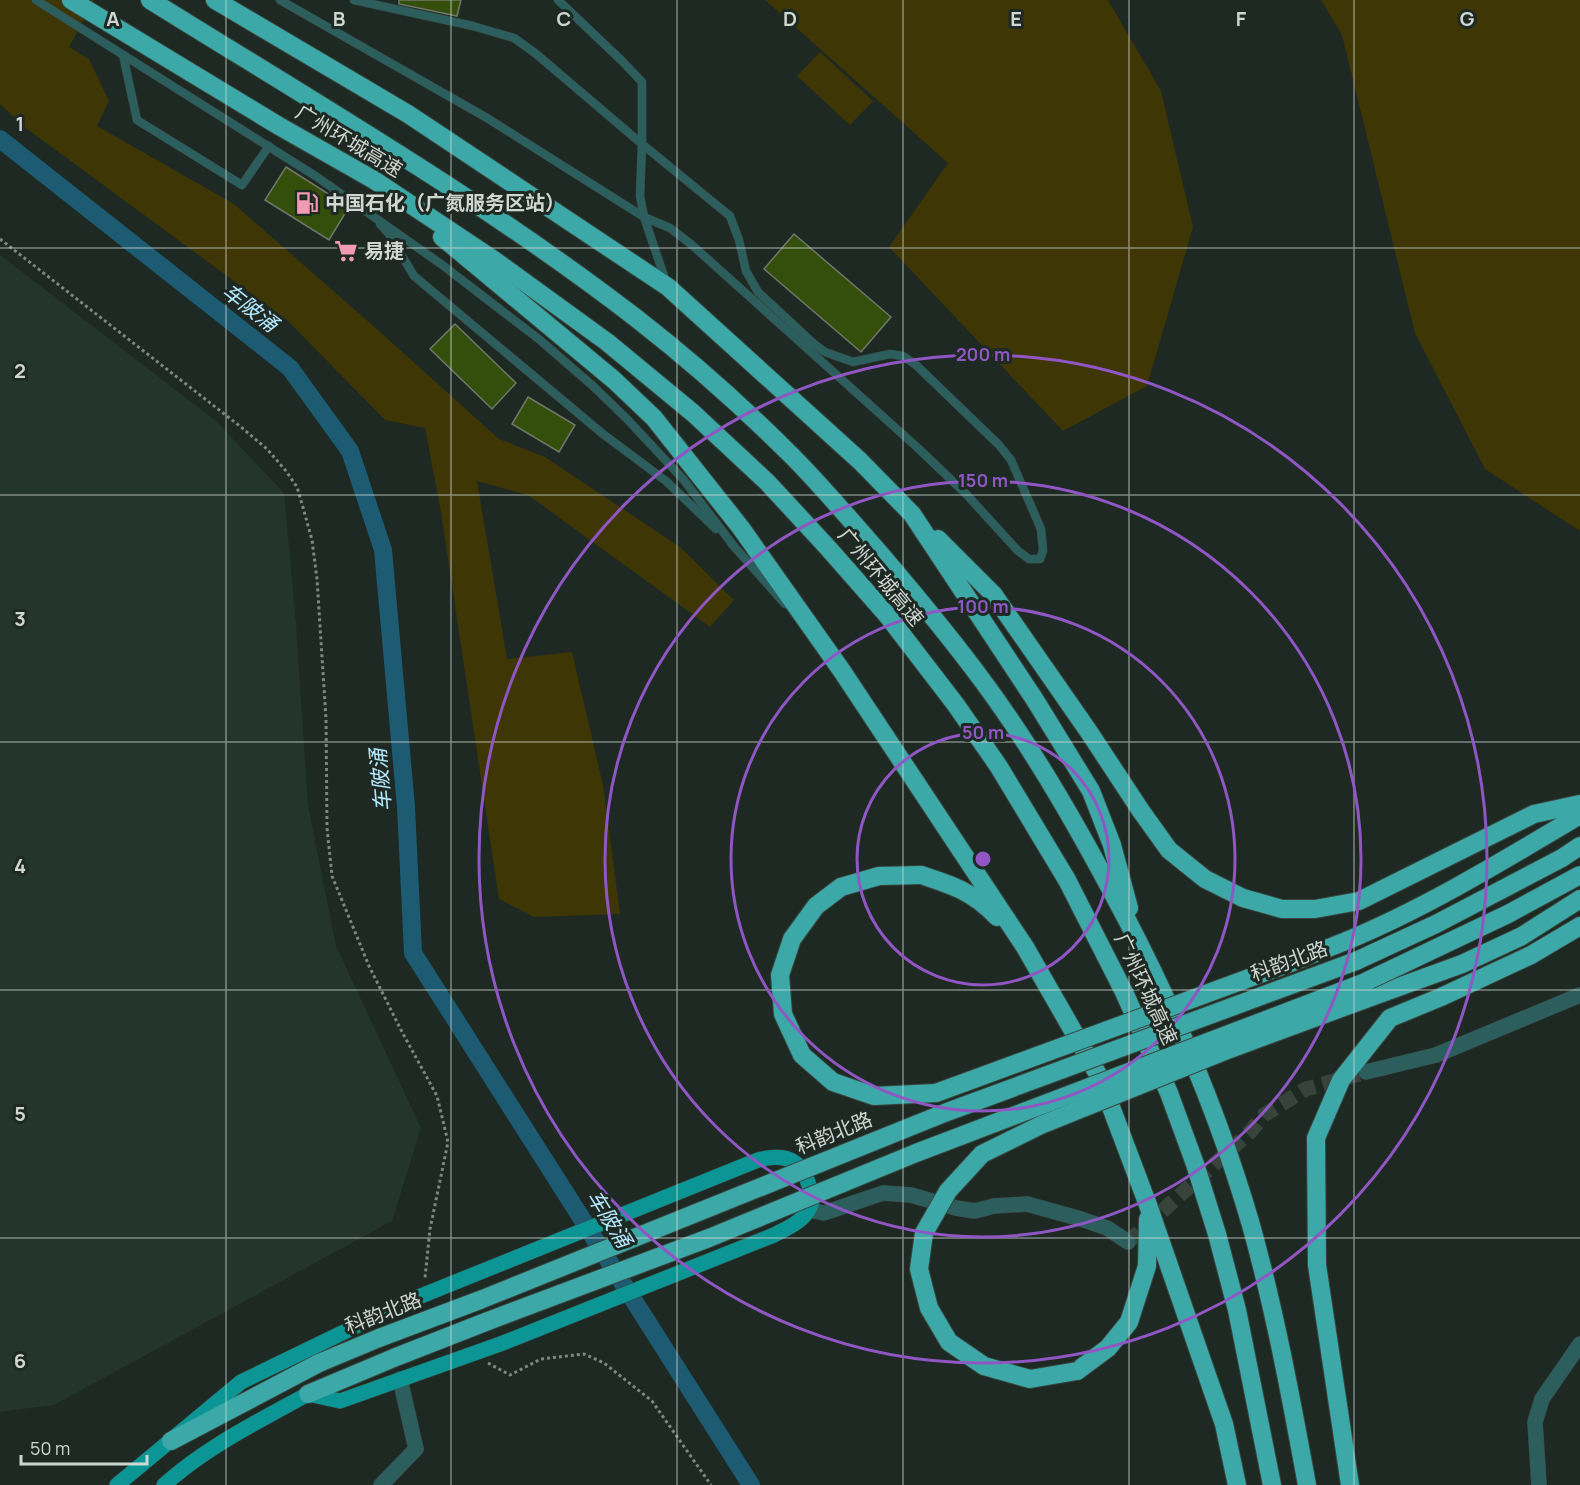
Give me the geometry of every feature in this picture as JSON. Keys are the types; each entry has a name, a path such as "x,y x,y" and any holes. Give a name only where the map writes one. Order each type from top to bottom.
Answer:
{"highway":[{"name":"广州环城高速","path":"71,0 279,126 374,180 494,260 607,342 693,413 768,483 887,615 956,705 999,767 1067,880 1125,992 1169,1093 1218,1234 1237,1310 1272,1485"},
{"name":"广州环城高速","path":"150,0 513,228 639,320 708,377 792,456 911,590 982,680 1029,748 1090,850 1156,977 1202,1082 1250,1221 1271,1301 1307,1485"},
{"path":"214,0 408,114 668,287 860,461 993,594 1169,850 1205,879 1243,898 1282,909 1315,909 1359,901 1534,814 1580,804"},
{"path":"374,180 614,380 654,418 741,528 842,671 1025,947 1100,1078 1148,1205 1224,1424 1237,1485"},
{"path":"912,514 1035,700 1091,791 1112,845 1138,942"},
{"path":"1025,947 984,903 953,885 921,875 879,876 841,887 816,906 792,939 780,975 783,1014 802,1055 833,1082 874,1096 936,1093 1293,962 1387,924 1580,815"},
{"name":"科韵北路","path":"171,1441 319,1363 379,1338 480,1300 947,1112 1356,961 1436,924 1562,858 1580,846"},
{"path":"308,1394 488,1321 709,1238 959,1136 1363,983 1508,914 1580,875"},
{"path":"1148,1205 1147,1266 1129,1322 1108,1348 1077,1371 1030,1379 984,1366 949,1342 928,1308 920,1269 924,1233 948,1191 982,1154 1041,1125 1230,1049 1462,964 1522,936 1580,899"},
{"path":"1350,1485 1317,1265 1316,1138 1341,1080 1390,1017 1441,997 1531,955 1580,926"}],"main road":[{"path":"164,1485 211,1450 308,1394 340,1401 503,1343 743,1248 790,1227 804,1217 812,1205 812,1194 807,1178 794,1161 783,1156 771,1156 464,1278 423,1295 241,1382 171,1441"},
{"name":"科韵北路","path":"117,1485 171,1441"}],"street":[{"path":"1366,1072 1436,1055 1580,995"},
{"path":"809,1210 824,1213 883,1193 911,1194 956,1208 975,1211 994,1206 1028,1204 1107,1228 1128,1242"},
{"path":"1539,1485 1535,1422 1542,1399 1580,1344"},
{"path":"381,1485 416,1449 400,1379"}],"lane":[{"path":"36,0 359,205 540,340 627,419 682,479 733,545 842,671"},
{"path":"280,0 487,118 644,217 670,228 692,245 919,449 967,495 1018,551 1029,559 1040,559 1043,551 1041,529 1011,460 999,445 916,365 903,356 890,354 853,362 825,352 813,343 758,292 746,271 739,240 730,216 642,144 536,52 514,38 473,26 354,0"},
{"path":"558,0 642,82 640,196 644,217 668,287"},
{"path":"123,55 137,120 242,185 268,146"},
{"path":"359,205 389,234 414,276 603,434 666,481 733,545"}],"path":[{"path":"0,239 241,427 267,449 297,487 312,540 317,579 326,719 327,828 332,876 369,966 437,1096 447,1142 430,1229 423,1295"},
{"path":"475,1353 491,1366 510,1376 541,1359 584,1354 604,1363 652,1401 711,1485"}],"shaded area":[{"path":"0,0 94,0 69,47 89,59 109,101 97,126 234,204 499,439 545,457 680,547 734,600 710,627 528,495 477,481 507,659 572,652 603,785 620,914 534,917 499,899 441,512 425,428 385,420 287,320 23,126 0,104"},
{"path":"765,0 1108,0 1161,91 1193,227 1147,386 1063,431 889,247 948,163"},
{"path":"1321,0 1580,0 1580,531 1485,469 1415,333 1342,35"},
{"path":"820,52 873,101 850,125 797,76"},
{"path":"0,255 216,421 284,493 296,623 308,805 336,946 421,1128 392,1221 54,1405 0,1412"}],"building":[{"path":"399,0 461,0 457,16 399,4"},
{"name":"中国石化（广氮服务区站）","path":"286,167 349,207 329,240 265,200"},
{"path":"794,234 891,317 861,352 764,269"},
{"path":"455,324 516,383 492,409 430,349"},
{"path":"528,397 575,425 559,452 512,424"}],"waterway":[{"name":"车陂涌","path":"0,139 290,368 350,451 383,550 406,807 413,953 751,1485"}],"tunnel":[{"path":"1128,1242 1250,1132 1264,1115 1306,1089 1366,1072"}],"place":[{"name":"中国石化（广氮服务区站）","path":"307,203"},
{"name":"易捷","path":"346,251"}]}
